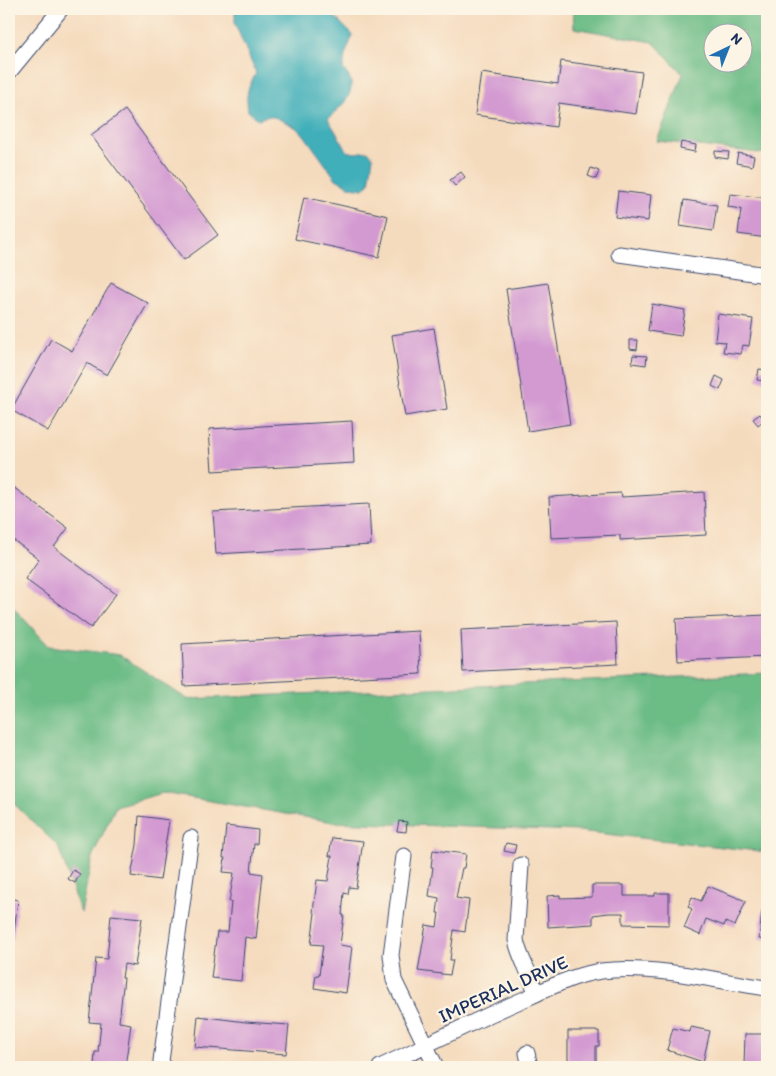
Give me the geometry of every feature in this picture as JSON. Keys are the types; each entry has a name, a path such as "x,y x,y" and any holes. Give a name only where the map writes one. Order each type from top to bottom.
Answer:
{"street":[{"path":"9,72 61,9"},
{"path":"619,254 767,275"},
{"path":"164,1067 161,1062 190,838"},
{"path":"404,856 391,955 392,970 394,980 436,1067"},
{"path":"521,865 516,940 518,951 533,979 536,994"},
{"name":"IMPERIAL DRIVE","path":"380,1067 573,977 594,972 643,970 767,988"}],"green space":[{"path":"573,9 767,9 767,154 657,141 683,74 653,42 574,28"},
{"path":"9,603 49,646 120,655 187,699 767,673 767,852 578,831 333,822 163,793 116,806 92,857 81,913 58,846 9,799"}],"water":[{"path":"235,9 327,9 353,35 345,55 343,69 351,81 350,94 328,119 347,151 355,153 368,151 373,157 369,184 363,189 351,187 336,179 304,135 295,127 269,116 258,119 248,111 248,91 256,73 235,24"}],"building":[{"path":"561,61 642,72 636,114 559,103 556,127 475,115 481,73 558,84"},
{"path":"125,110 218,235 184,260 91,135"},
{"path":"681,142 696,145 695,152 680,149"},
{"path":"715,151 729,152 728,159 715,157"},
{"path":"738,153 754,156 752,166 736,163"},
{"path":"591,168 599,171 596,179 588,176"},
{"path":"461,172 465,177 455,186 450,180"},
{"path":"618,191 651,195 648,221 615,217"},
{"path":"730,194 767,198 767,238 738,234 741,209 728,207"},
{"path":"304,197 388,216 379,257 295,239"},
{"path":"684,200 717,205 713,231 680,226"},
{"path":"111,283 148,303 107,375 87,363 48,431 11,410 51,339 72,351"},
{"path":"548,283 570,424 528,431 506,289"},
{"path":"652,304 685,310 681,336 648,331"},
{"path":"718,314 753,319 749,346 743,345 741,354 723,352 725,342 715,341"},
{"path":"434,328 447,409 405,416 392,335"},
{"path":"630,340 638,340 637,350 630,349"},
{"path":"633,355 647,356 646,365 632,363"},
{"path":"759,369 767,370 767,381 757,380"},
{"path":"716,376 724,380 720,390 712,386"},
{"path":"760,414 764,420 758,425 753,419"},
{"path":"352,421 354,463 212,471 209,429"},
{"path":"9,484 68,528 54,547 116,594 91,628 25,579 39,559 9,537"},
{"path":"704,492 706,535 620,540 620,535 551,538 549,497 621,493 622,497"},
{"path":"369,504 371,545 216,554 213,512"},
{"path":"767,615 767,657 678,661 676,619"},
{"path":"616,622 618,664 463,672 461,630"},
{"path":"419,631 421,674 184,686 182,644"},
{"path":"139,816 169,820 160,880 131,876 137,845"},
{"path":"399,821 407,822 406,832 397,831"},
{"path":"226,826 258,830 257,844 254,844 251,872 263,874 256,939 245,937 241,981 211,978 217,932 228,932 231,902 229,902 234,873 223,872"},
{"path":"332,838 363,841 356,888 349,887 348,894 344,893 342,915 344,915 340,945 352,947 346,993 314,988 316,975 319,975 323,945 311,944 315,913 313,912 317,880 328,881 332,856 329,856"},
{"path":"506,843 516,845 514,853 504,851"},
{"path":"433,850 466,854 456,898 469,900 465,932 454,930 450,960 453,960 450,975 418,971 426,925 437,927 439,913 437,913 439,898 429,896"},
{"path":"73,870 80,874 75,883 68,879"},
{"path":"592,885 624,885 624,896 655,896 655,893 669,893 669,925 623,924 623,913 609,913 593,915 593,924 548,927 547,896 560,895 560,898 592,897"},
{"path":"708,886 746,901 735,926 725,922 724,926 706,919 700,935 684,928 692,909 688,907 692,897 701,901"},
{"path":"9,898 18,900 13,939 9,938"},
{"path":"762,911 767,912 767,940 759,939"},
{"path":"111,915 142,918 135,966 124,964 122,978 124,978 119,1022 131,1024 125,1067 94,1066 95,1052 98,1052 101,1023 89,1022 96,958 107,959"},
{"path":"198,1016 289,1025 286,1054 195,1047"},
{"path":"691,1027 710,1031 703,1062 667,1050 673,1028 690,1032"},
{"path":"568,1031 599,1031 599,1046 596,1046 596,1067 568,1067"},
{"path":"745,1034 764,1034 764,1042 767,1043 767,1067 744,1067"}]}
